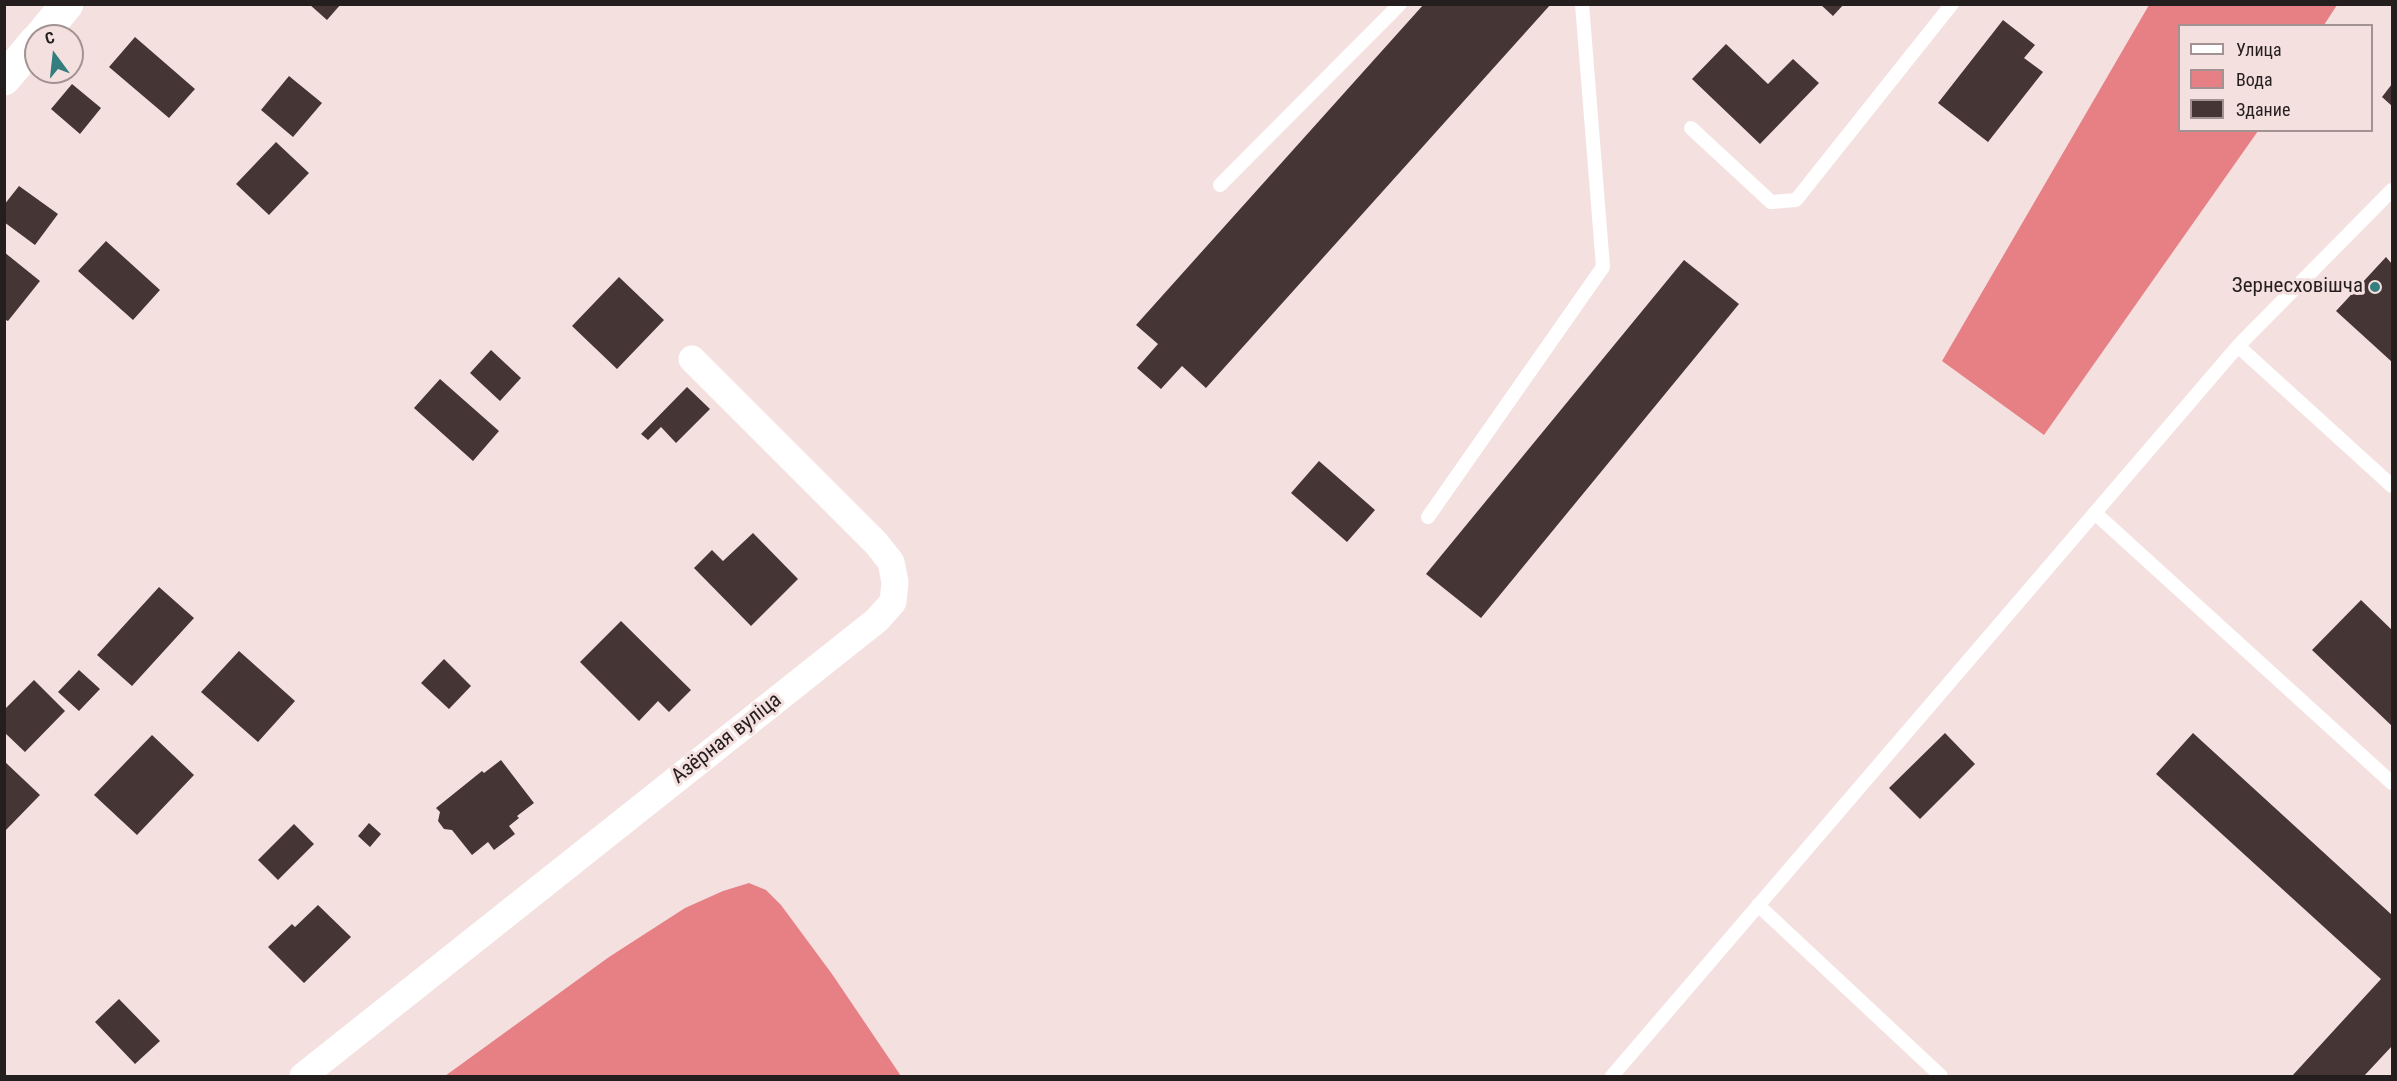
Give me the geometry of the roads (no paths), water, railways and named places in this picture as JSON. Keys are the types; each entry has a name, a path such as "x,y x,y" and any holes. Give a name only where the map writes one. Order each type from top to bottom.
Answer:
{"street":[{"path":"51,24 67,4"},
{"path":"4,78 24,55"},
{"name":"Азёрная вуліца","path":"303,1077 877,620 893,602 896,582 891,562 876,543 692,358"}],"lane":[{"path":"1220,185 1400,4"},
{"path":"1428,517 1603,267 1582,4"},
{"path":"1691,128 1771,202 1796,200 1952,4"},
{"path":"1612,1077 2238,346 2392,190"},
{"path":"2238,346 2392,486"},
{"path":"2095,513 2392,783"},
{"path":"1758,905 1941,1077"}],"water":[{"path":"2149,5 2337,5 2325,24 2178,24 2178,132 2257,132 2044,435 1942,361"},
{"path":"749,883 766,890 781,905 832,974 901,1076 445,1076 609,957 685,908 723,891"}],"place":[{"name":"Зернесховішча","path":"2375,287"}]}
